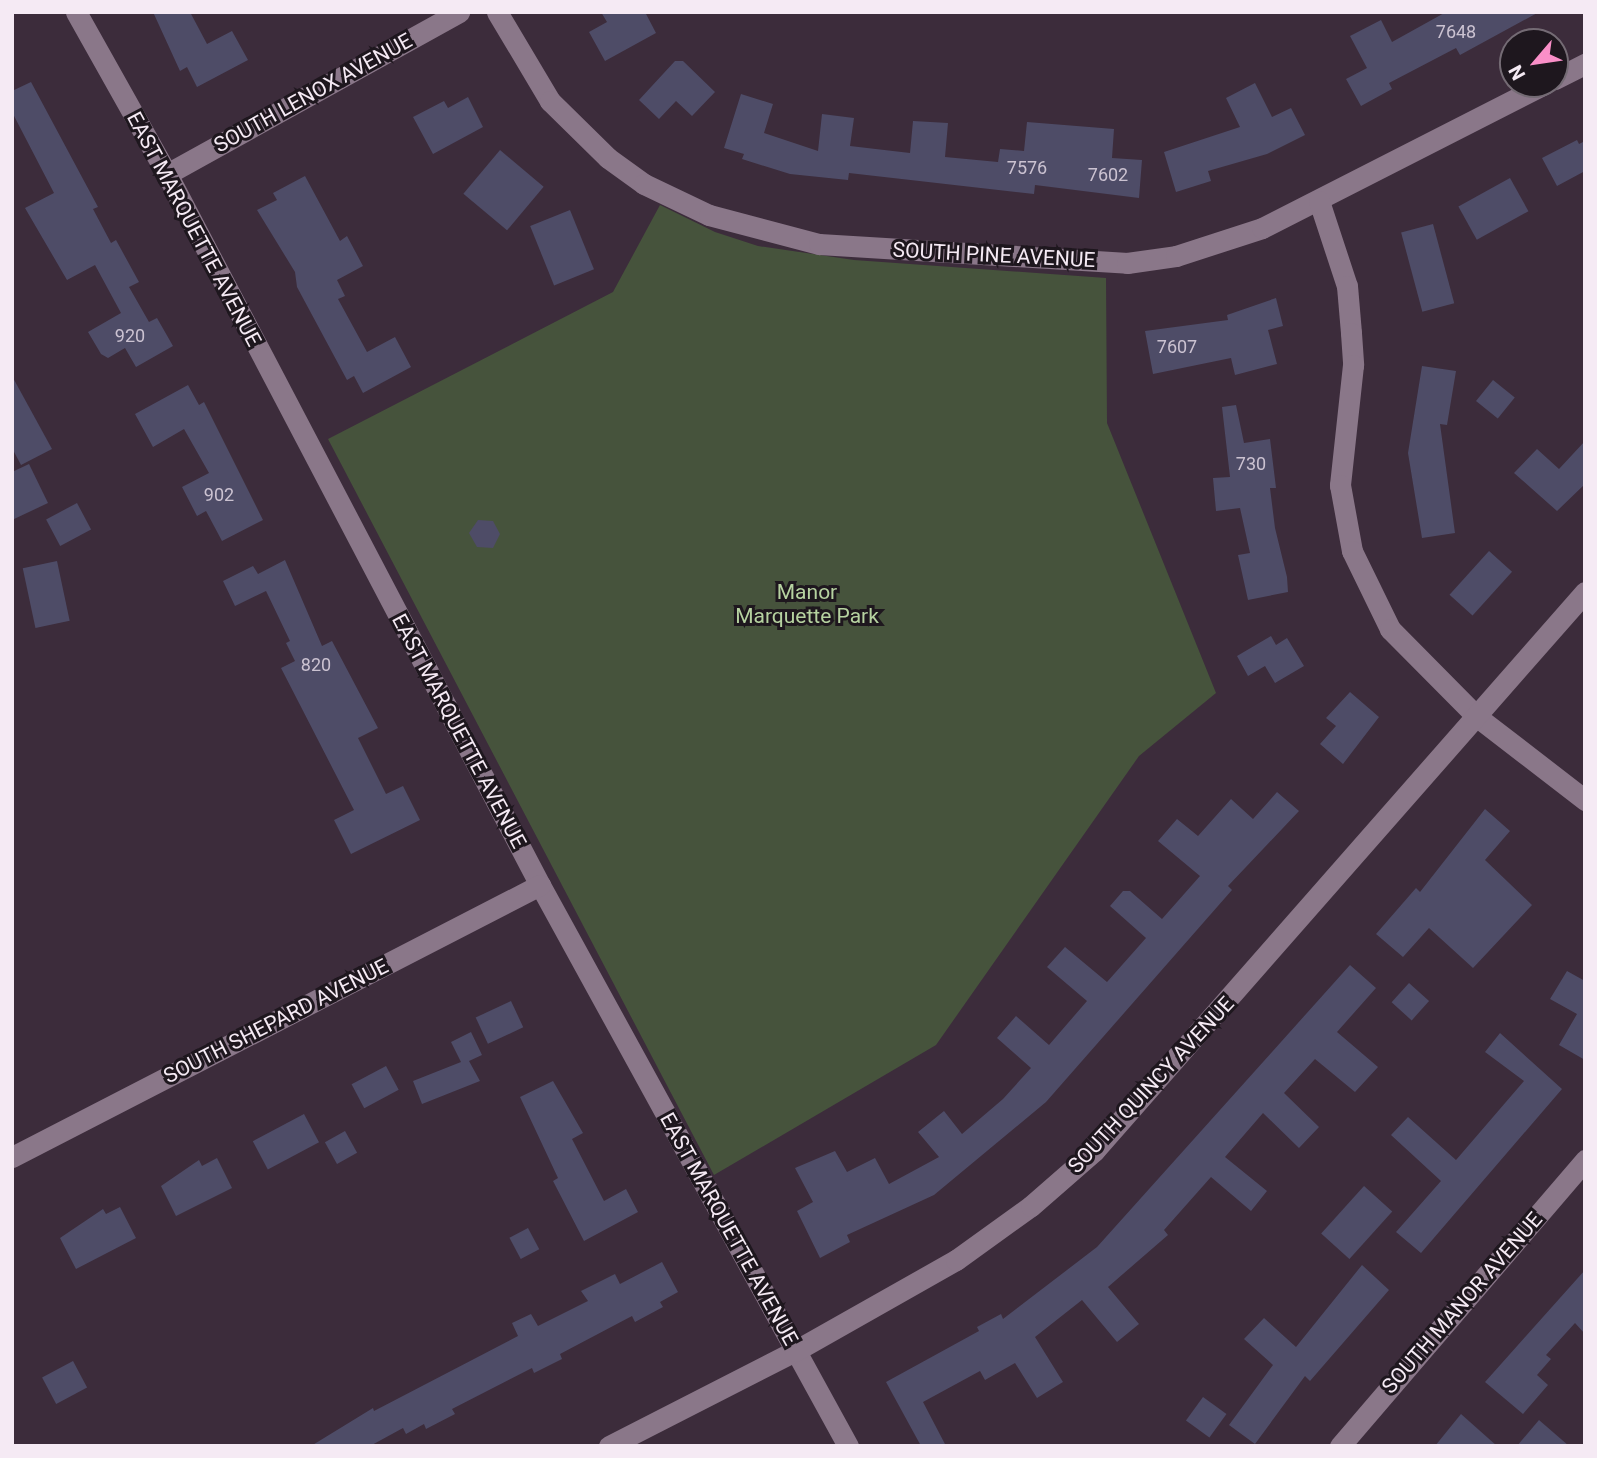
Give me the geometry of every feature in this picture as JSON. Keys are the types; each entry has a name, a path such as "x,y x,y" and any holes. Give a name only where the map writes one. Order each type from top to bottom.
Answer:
{"street":[{"name":"EAST MARQUETTE AVENUE","path":"76,12 167,174 540,884 848,1446"},
{"name":"SOUTH LENOX AVENUE","path":"167,174 459,12"},
{"name":"SOUTH PINE AVENUE","path":"497,12 550,101 608,158 644,184 709,215 757,232 819,244 1127,263 1176,256 1220,243 1319,201 1518,98"},
{"path":"1569,72 1585,64"},
{"path":"1319,201 1347,286 1353,365 1340,485 1352,551 1390,629 1476,716 1585,800"},
{"name":"SOUTH QUINCY AVENUE","path":"609,1446 795,1351 956,1260 1031,1206 1094,1151 1585,592"},
{"name":"SOUTH SHEPARD AVENUE","path":"12,1157 540,884"},
{"name":"SOUTH MANOR AVENUE","path":"1340,1446 1585,1160"}],"green space":[{"name":"Manor Marquette Park","path":"660,205 715,232 758,246 854,260 1106,278 1107,423 1216,693 1139,756 936,1045 714,1175 328,439 613,292"}],"building":[{"path":"153,12 190,12 207,44 232,31 248,60 197,87 187,67 180,71"},
{"path":"601,12 645,12 656,33 605,61 589,32 607,22"},
{"path":"1446,12 1539,12 1510,28 1499,28 1499,34 1460,55 1456,48 1389,83 1392,89 1361,106 1346,79 1367,68 1350,36 1381,20 1392,42"},
{"path":"675,61 683,61 715,92 692,116 676,101 659,119 639,100"},
{"path":"31,82 98,207 93,209 111,243 116,240 139,282 129,287 149,322 157,318 173,346 136,367 125,348 108,358 101,354 88,332 121,313 95,265 67,280 25,208 54,193 12,112 12,91"},
{"path":"1255,83 1272,117 1291,108 1305,135 1267,154 1208,171 1211,181 1176,192 1164,152 1240,127 1226,98"},
{"path":"741,94 773,104 764,133 818,151 822,114 854,118 850,146 910,153 913,121 948,123 945,157 998,162 1000,149 1024,151 1027,122 1114,129 1112,158 1142,160 1139,198 1035,185 1034,194 849,173 848,180 790,174 742,159 744,154 724,148"},
{"path":"468,97 483,127 433,154 413,117 444,101 448,108"},
{"path":"1577,140 1579,144 1585,141 1585,171 1557,186 1542,158"},
{"path":"500,150 544,187 507,230 463,194"},
{"path":"305,176 340,241 347,236 363,266 337,280 345,296 338,299 367,352 395,337 411,367 363,393 354,376 347,380 297,287 295,272 257,210 277,200 273,193"},
{"path":"1510,178 1528,211 1477,240 1458,207"},
{"path":"570,210 594,269 554,285 530,226"},
{"path":"1433,224 1454,303 1422,312 1401,233"},
{"path":"1276,298 1283,326 1268,330 1277,364 1235,375 1231,358 1153,374 1145,331 1228,320 1227,315"},
{"path":"1422,366 1456,371 1447,425 1440,424 1455,533 1422,538 1408,453"},
{"path":"12,376 52,449 21,465 12,448"},
{"path":"1493,380 1515,398 1498,419 1476,401"},
{"path":"188,385 199,405 204,402 263,520 222,541 206,511 197,516 182,487 209,473 184,429 153,447 135,414"},
{"path":"1236,405 1244,443 1270,439 1276,488 1270,488 1288,592 1248,600 1238,555 1250,553 1240,508 1216,511 1213,478 1230,477 1222,407"},
{"path":"1585,441 1585,484 1557,511 1514,473 1537,449 1559,469"},
{"path":"29,464 48,503 12,520 12,472"},
{"path":"77,503 91,529 60,546 46,519"},
{"path":"478,520 493,521 500,534 493,548 477,547 469,533"},
{"path":"1489,551 1512,572 1473,616 1450,595"},
{"path":"285,560 322,646 332,641 378,728 358,738 386,794 403,786 420,820 351,854 334,820 354,810 281,668 295,661 286,643 290,641 266,591 235,606 223,581 253,566 258,574"},
{"path":"57,561 70,621 35,628 23,568"},
{"path":"1271,636 1276,645 1287,638 1304,666 1275,683 1265,666 1248,676 1237,656"},
{"path":"1350,692 1379,717 1343,764 1320,744 1336,726 1326,718"},
{"path":"1277,792 1299,811 1228,886 1232,890 1046,1102 934,1195 847,1235 850,1242 820,1258 797,1211 813,1202 795,1168 835,1151 847,1172 875,1158 889,1184 939,1157 918,1132 944,1111 962,1134 1003,1099 1031,1068 997,1038 1016,1016 1049,1045 1087,1001 1047,967 1065,947 1107,982 1146,938 1110,906 1123,891 1130,891 1162,919 1200,876 1158,841 1177,819 1198,836 1231,799 1253,819"},
{"path":"1485,809 1510,831 1485,860 1532,905 1473,968 1429,928 1403,957 1376,934 1416,888 1420,892"},
{"path":"1350,965 1376,988 1337,1032 1378,1067 1355,1092 1315,1059 1284,1093 1319,1127 1299,1148 1263,1113 1225,1157 1267,1191 1251,1211 1211,1177 1164,1230 1168,1235 1108,1287 1139,1324 1117,1342 1082,1300 1035,1337 1063,1382 1037,1398 1015,1363 985,1380 980,1371 923,1402 946,1446 921,1446 886,1382 979,1331 977,1327 1001,1314 1003,1319 1097,1247"},
{"path":"1567,971 1585,981 1585,1060 1559,1045 1577,1014 1550,999"},
{"path":"1409,983 1429,1001 1412,1020 1392,1002"},
{"path":"511,1001 523,1027 488,1044 476,1017"},
{"path":"471,1032 482,1055 469,1061 480,1081 422,1104 413,1081 461,1062 451,1042"},
{"path":"1500,1033 1562,1089 1421,1253 1396,1232 1441,1181 1391,1135 1408,1117 1456,1160 1524,1081 1485,1052"},
{"path":"386,1066 399,1090 364,1108 352,1084"},
{"path":"553,1081 583,1133 572,1139 604,1201 626,1189 638,1212 584,1241 553,1181 558,1178 520,1097"},
{"path":"304,1114 319,1142 268,1169 253,1141"},
{"path":"345,1131 357,1153 337,1164 325,1142"},
{"path":"217,1158 232,1188 176,1216 161,1186 199,1160 202,1166"},
{"path":"1364,1186 1392,1211 1349,1259 1321,1234"},
{"path":"120,1207 136,1238 76,1269 60,1238 103,1209 106,1214"},
{"path":"528,1228 539,1249 521,1259 509,1238"},
{"path":"662,1262 678,1292 660,1302 663,1307 635,1322 632,1316 560,1354 562,1359 534,1373 532,1368 452,1409 455,1414 426,1429 424,1424 406,1434 403,1428 370,1446 311,1446 373,1408 374,1411 518,1336 512,1323 531,1314 538,1326 588,1301 581,1291 615,1274 620,1284"},
{"path":"1362,1265 1389,1290 1310,1381 1305,1376 1255,1444 1229,1425 1273,1365 1244,1339 1264,1318 1296,1347"},
{"path":"1585,1270 1585,1334 1575,1323 1546,1355 1551,1359 1537,1375 1548,1385 1523,1414 1485,1382"},
{"path":"73,1361 87,1387 56,1404 42,1377"},
{"path":"1203,1397 1226,1414 1209,1438 1186,1420"},
{"path":"1461,1414 1497,1446 1435,1446"},
{"path":"1539,1420 1569,1446 1517,1446"}]}
